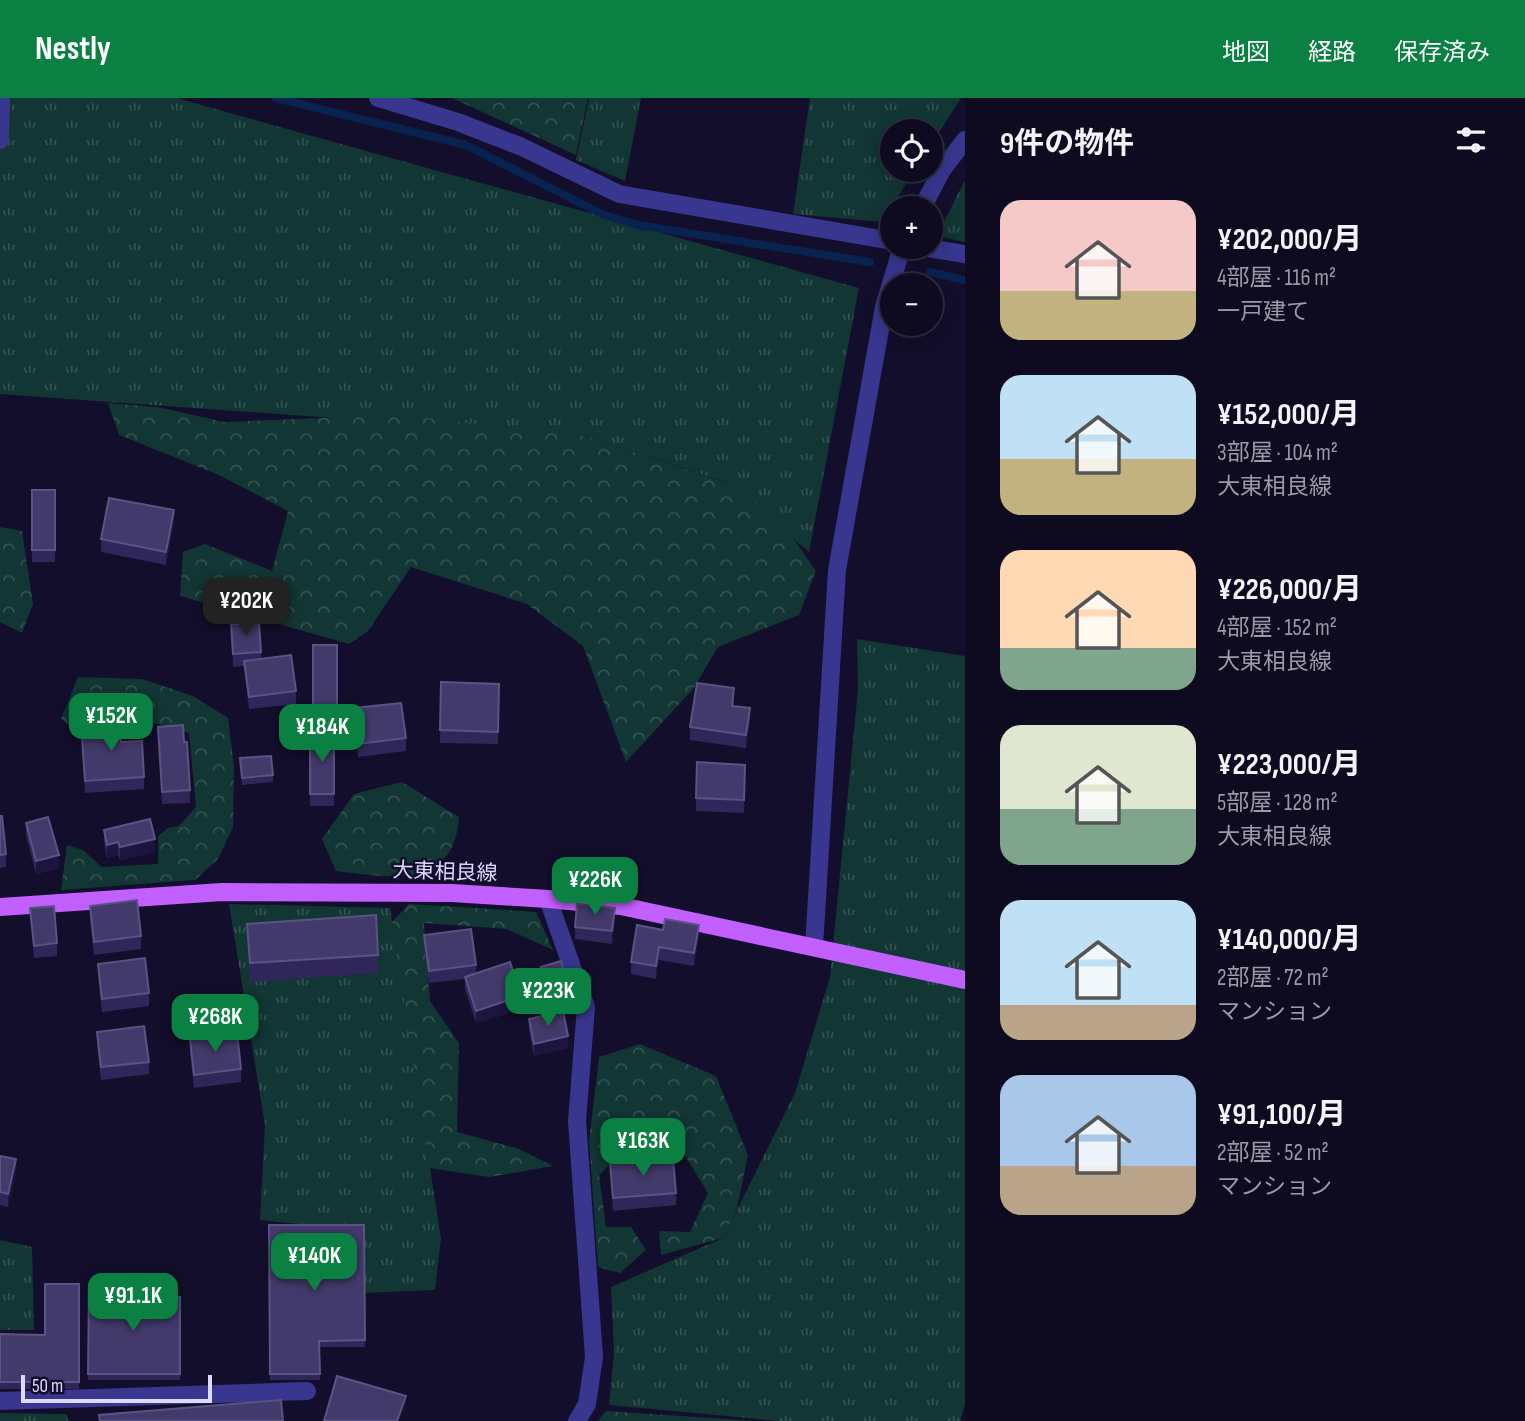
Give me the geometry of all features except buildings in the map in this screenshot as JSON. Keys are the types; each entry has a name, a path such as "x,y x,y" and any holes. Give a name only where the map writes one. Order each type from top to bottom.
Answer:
{"main road":[{"name":"大東相良線","path":"0,907 222,892 452,893 548,899 621,906 965,980"}],"street":[{"path":"0,140 1,98"},
{"path":"378,98 458,122 509,142 619,194 880,239"},
{"path":"928,196 942,170 965,140"},
{"path":"943,250 965,254"},
{"path":"814,947 837,570 884,307 898,259"},
{"path":"548,899 586,1007 577,1121 594,1357 587,1404 577,1421"},
{"path":"0,1401 307,1391"}],"green space":[{"path":"0,98 176,98 859,288 809,552 725,482 585,436 0,394"},
{"path":"452,98 588,98 576,155"},
{"path":"589,98 641,98 625,181 576,160"},
{"path":"810,98 961,98 943,126 943,119 880,119 880,182 907,182 898,196 880,196 880,222 793,214"},
{"path":"965,180 965,242 943,237 943,224"},
{"path":"108,403 157,407 224,422 398,415 585,436 742,488 791,535 816,571 799,615 718,647 693,689 626,762 583,646 527,604 411,567 368,631 349,644 180,596 183,552 205,544 272,571 288,511 219,475 119,435"},
{"path":"0,527 22,531 33,604 22,633 0,622"},
{"path":"857,639 965,656 965,1403 960,1421 779,1421 609,1405 614,1352 611,1287 723,1238 795,1093 830,977 858,689"},
{"path":"78,677 142,679 193,696 228,718 234,766 233,827 218,859 195,880 61,890 67,845 83,850 102,867 158,864 158,836 168,828 179,826 196,807 189,733 138,718 68,724 61,719"},
{"path":"402,782 459,817 455,841 445,857 432,868 416,874 378,876 336,871 322,839 354,794"},
{"path":"229,904 390,908 441,1239 435,1290 364,1293 364,1231 260,1220 265,1125"},
{"path":"409,904 536,912 553,950 507,929 424,923 430,1001 459,1043 457,1132 519,1149 553,1166 489,1177 429,1168 392,922"},
{"path":"640,1044 716,1076 748,1155 737,1209 723,1238 661,1255 659,1231 690,1232 708,1193 684,1154 613,1161 599,1175 606,1227 631,1227 646,1250 620,1273 598,1267 589,1141 599,1057"},
{"path":"0,1240 32,1247 34,1330 0,1330"},
{"path":"606,1411 757,1421 598,1421"},
{"path":"0,1413 67,1414 68,1421 0,1421"}],"waterway":[{"path":"276,98 466,145 604,215 638,225 870,262"},
{"path":"930,272 965,280"}]}
